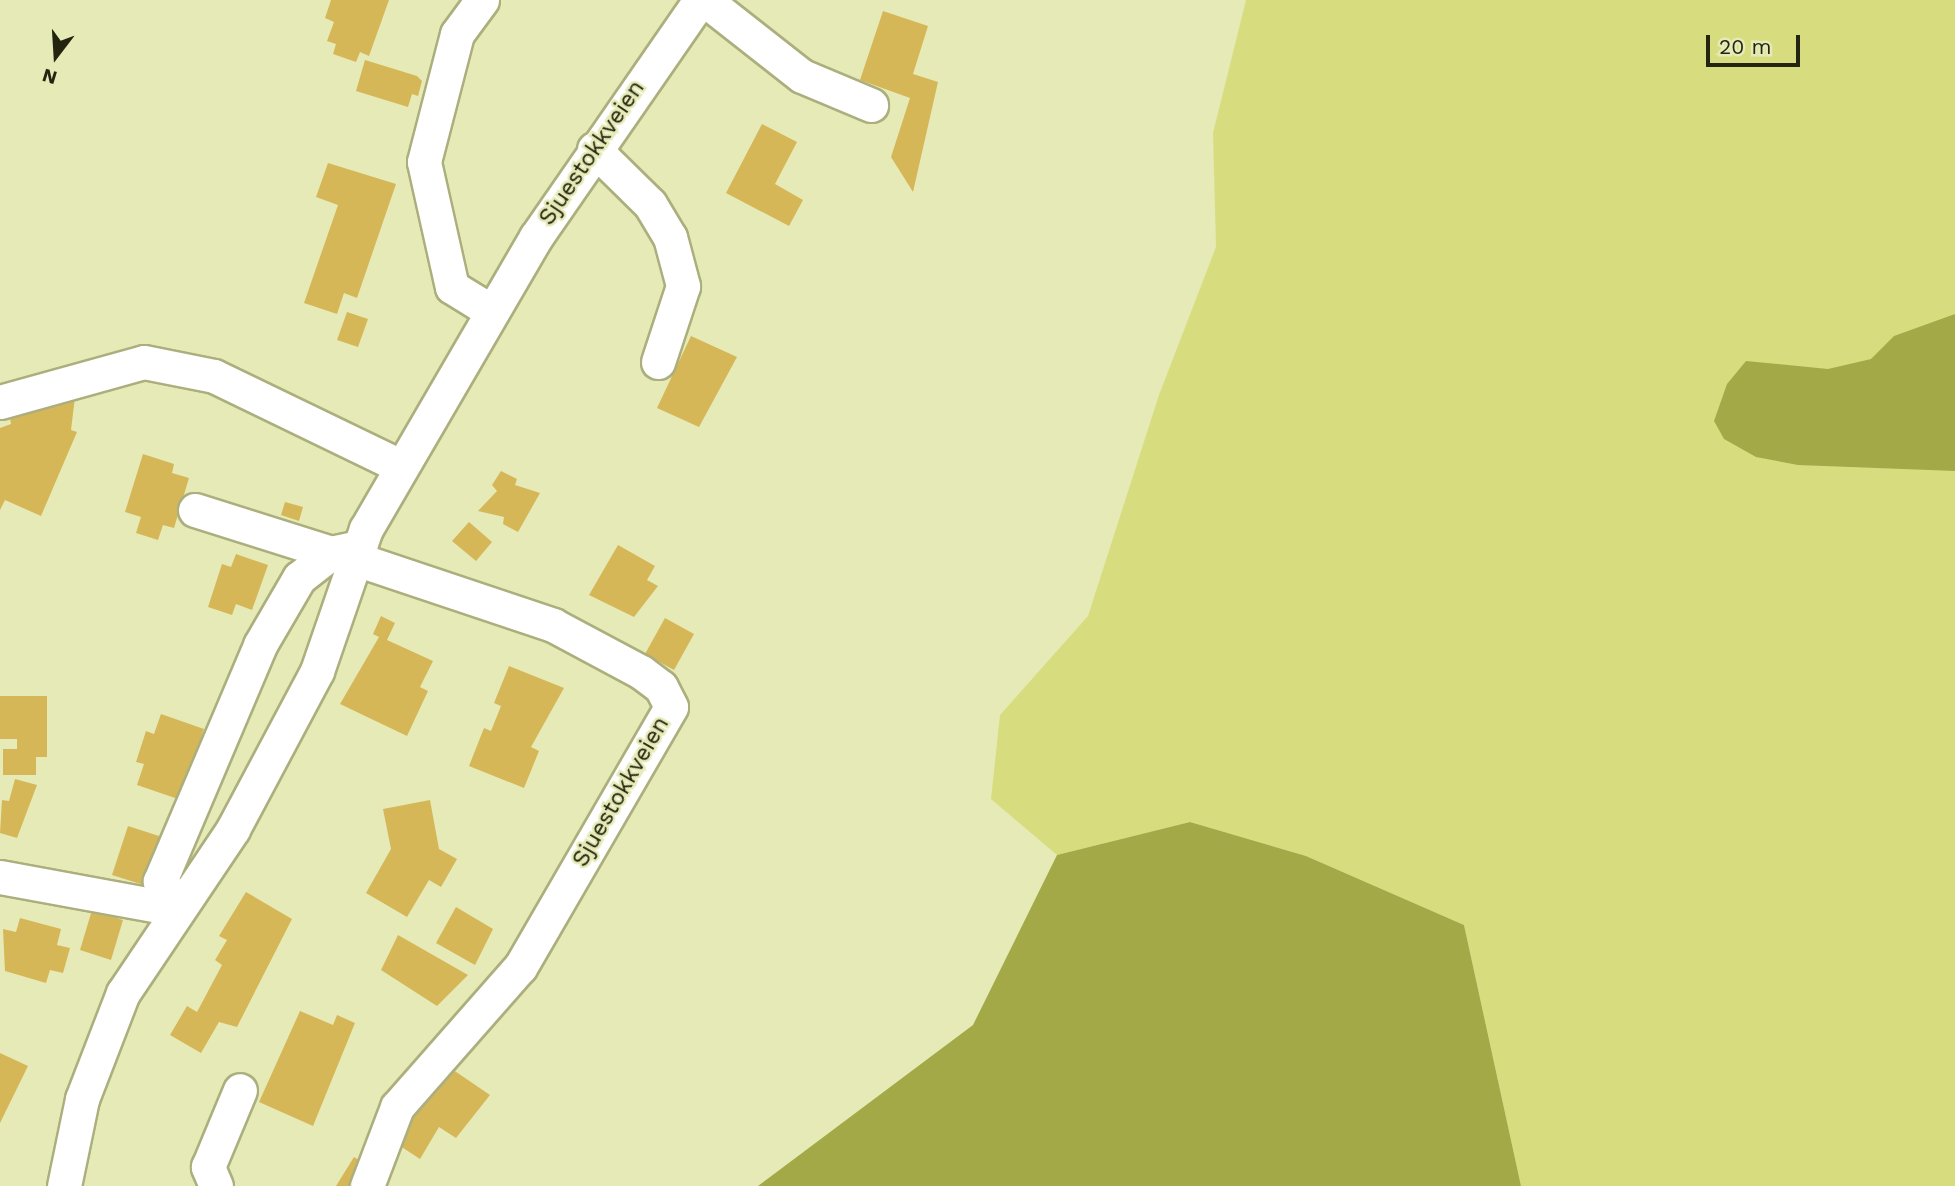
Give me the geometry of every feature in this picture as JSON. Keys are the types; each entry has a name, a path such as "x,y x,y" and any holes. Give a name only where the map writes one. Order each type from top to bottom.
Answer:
{"street":[{"path":"482,0 457,34 424,162 452,287 491,311"},
{"path":"702,0 802,76 871,105"},
{"name":"Sjuestokkveien","path":"64,1186 82,1099 123,993 177,907 233,829 317,671 349,553 491,311 594,149 702,0"},
{"path":"594,149 650,204 670,237 683,286 658,362"},
{"path":"0,402 144,362 214,376 400,466"},
{"path":"195,510 349,553"},
{"name":"Sjuestokkveien","path":"177,907 160,881 240,685 299,578 349,553 553,625 641,672 662,687 670,707 520,967 397,1107 367,1186"},
{"path":"0,877 177,907"},
{"path":"216,1186 208,1167 240,1090"}],"green space":[{"path":"1246,0 1955,0 1955,1186 1521,1186 1464,925 1306,856 1190,822 1057,855 991,799 1000,715 1088,616 1159,395 1216,247 1213,133"},
{"path":"1955,314 1955,471 1798,465 1756,457 1724,439 1714,421 1727,384 1746,361 1828,369 1871,359 1894,336"},
{"path":"1190,822 1306,856 1464,925 1521,1186 758,1186 973,1025 1057,855"}],"building":[{"path":"331,0 389,0 369,56 360,52 356,62 333,54 336,44 327,41 334,22 325,18"},
{"path":"883,11 928,26 913,74 938,82 913,192 891,157 910,98 860,80"},
{"path":"365,60 417,76 422,81 418,96 412,94 408,107 356,91"},
{"path":"762,124 797,142 775,184 803,200 789,226 726,193"},
{"path":"328,163 396,184 357,298 344,293 337,314 304,303 338,205 316,197"},
{"path":"347,312 368,319 358,347 337,340"},
{"path":"691,336 737,357 699,427 657,408"},
{"path":"75,397 71,430 77,432 41,516 5,500 0,510 0,428 11,424 10,418"},
{"path":"143,454 174,464 172,473 189,478 174,528 163,525 158,540 136,533 141,517 125,512"},
{"path":"501,471 517,479 515,485 540,493 518,532 503,524 504,517 478,511 497,491 492,485"},
{"path":"285,502 303,507 299,521 281,515"},
{"path":"469,522 492,542 476,561 452,541"},
{"path":"618,545 655,566 647,580 658,586 634,617 589,595"},
{"path":"236,554 268,565 252,610 236,604 232,615 208,607 222,564 231,567"},
{"path":"381,616 395,623 387,640 433,661 420,687 428,691 407,736 340,704 379,637 373,634"},
{"path":"665,618 694,634 674,670 645,654"},
{"path":"509,666 564,688 531,747 539,751 524,788 469,766 484,728 491,731 501,706 494,703"},
{"path":"0,696 47,696 47,757 36,757 36,775 3,775 3,749 17,749 17,739 0,739"},
{"path":"161,714 204,729 181,800 137,785 144,764 136,762 146,731 154,734"},
{"path":"15,779 37,785 17,838 0,833 2,800 9,801"},
{"path":"430,800 439,849 457,859 441,887 429,880 407,917 366,893 391,849 383,809"},
{"path":"128,826 162,837 147,886 112,875"},
{"path":"246,892 292,919 237,1027 219,1022 201,1053 170,1035 187,1006 197,1012 222,965 215,960 227,940 219,936"},
{"path":"456,907 493,929 475,965 436,943"},
{"path":"92,910 123,920 111,960 80,950"},
{"path":"20,918 61,929 57,945 70,948 63,973 50,970 46,983 5,971 3,929 16,932"},
{"path":"398,935 468,975 437,1006 381,970"},
{"path":"300,1011 333,1025 337,1015 355,1023 313,1126 259,1102"},
{"path":"0,1053 28,1066 0,1123"},
{"path":"443,1063 490,1095 456,1138 439,1127 420,1159 388,1138"},
{"path":"354,1157 368,1166 355,1186 336,1186"}]}
